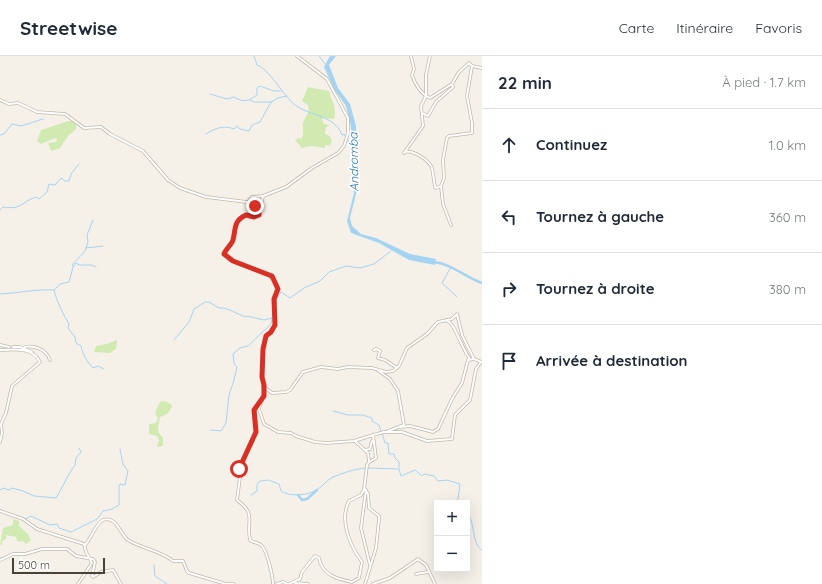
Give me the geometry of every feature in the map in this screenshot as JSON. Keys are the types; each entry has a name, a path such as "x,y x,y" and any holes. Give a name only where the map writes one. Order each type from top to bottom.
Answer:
{"street":[{"path":"248,202 252,197 263,196 286,187 312,168 338,153 344,146 349,125 348,118 328,81 315,68 297,56"},
{"path":"411,56 414,69 412,75 415,83 426,96 430,98 452,84"},
{"path":"430,56 426,75 426,96 421,106 423,126 404,153 409,151 418,154 431,167 435,187 441,186"},
{"path":"422,113 428,116 441,96 452,87 452,84 465,65 469,63 472,66 482,68"},
{"path":"451,225 444,204 441,186 444,178 443,160 447,138 456,135 471,134 473,132 467,96 472,66"},
{"path":"0,100 9,104 18,103 37,112 65,114 84,128 102,127 110,134 143,151 168,180 180,188 206,196 248,202 259,210"},
{"path":"263,196 259,215 256,216 248,214 234,226 233,241 224,254 233,261 272,276 277,286 274,299 275,325 271,332 266,336 263,349 262,377 264,387 263,398 259,409 263,422 278,432 291,433 301,438 327,443 354,441 400,427 410,426 433,432 438,429 452,396 462,382 467,362 470,359"},
{"path":"264,387 272,393 286,392 290,390 303,372 321,367 338,369 348,367 376,369 391,372 397,368 407,348 427,334 438,322 452,319 456,314 458,315 462,335 474,359"},
{"path":"445,320 452,324 461,346 470,359"},
{"path":"0,345 22,348 34,347 44,351 50,360"},
{"path":"0,350 13,348 32,353"},
{"path":"0,442 2,433 1,424 6,413 12,386 39,363 38,358 22,348"},
{"path":"374,350 376,349 380,351 378,358 385,360 397,368"},
{"path":"387,432 408,433 427,441 452,439 455,415 470,400 476,370 481,362 470,359"},
{"path":"376,369 390,379 398,391 404,423 403,426 400,427"},
{"path":"263,398 254,410 256,432 239,469 237,500 243,503 248,510 250,518 248,532 250,540 264,548 273,575 273,584"},
{"path":"365,450 370,449 373,435"},
{"path":"368,462 376,458 372,440"},
{"path":"294,583 300,578 302,572 315,556 319,558 321,567 333,577 352,582 360,578 362,562 354,550 348,536 345,511 349,501 361,495 365,486 369,455 354,441"},
{"path":"365,486 368,494 369,508 379,518 376,548 365,584"},
{"path":"366,490 361,528 370,566"},
{"path":"0,511 23,519 38,529 58,537 79,541 85,545"},
{"path":"121,584 113,570 101,572 95,577 92,576 95,562 90,558 84,549 99,523 103,520 110,520 114,523 129,540 165,555 173,561 183,561 186,571 190,573 227,584 234,584"},
{"path":"0,560 13,554 28,554 44,549 67,549 76,556 90,558"},
{"path":"78,584 92,565 90,558"},
{"path":"375,584 390,578 418,559 426,565 435,584"},
{"path":"416,574 428,572"},
{"path":"277,584 283,582 288,584 308,584"}],"green space":[{"path":"308,87 329,91 334,105 334,119 322,118 323,123 330,126 326,127 325,134 330,136 332,142 329,146 325,145 325,148 311,146 302,148 295,140 299,138 301,139 303,135 303,123 308,112 308,105 302,101"},
{"path":"72,121 76,124 76,129 68,136 60,148 51,151 48,143 56,142 57,139 55,138 41,144 37,141 41,130"},
{"path":"117,340 116,349 110,353 94,352 96,346"},
{"path":"164,401 171,404 172,407 167,414 160,417 158,431 163,438 163,445 159,447 157,446 159,440 157,436 149,434 149,424 156,423 158,418 155,413 160,402"},
{"path":"13,519 19,521 19,526 28,534 31,540 26,544 23,541 18,542 16,537 6,535 6,539 1,542 3,544 0,545 3,528 13,525"}],"water":[{"path":"330,56 336,56 329,65 338,88 350,104 356,126 357,167 355,174 358,186 350,218 352,226 361,234 376,238 410,254 436,259 435,265 409,260 379,243 351,233 347,221 354,193 352,183 351,127 346,106 334,89 324,67"}],"waterway":[{"path":"254,56 257,65 266,71 295,105 334,123 351,145"},
{"path":"319,56 326,65"},
{"path":"210,94 227,99 234,97 241,100 246,100 257,95 257,88 260,86 274,91 281,91"},
{"path":"206,134 220,128 227,127 234,129 237,126 240,129 249,131 252,125 260,122 271,102 278,98 287,96"},
{"path":"250,100 254,102 272,102"},
{"path":"0,135 4,134 12,124 21,126 43,119"},
{"path":"0,210 3,207 9,208 18,206 36,197 39,199 47,192 49,184 55,185 61,178 65,181 69,181 71,174 79,164"},
{"path":"74,266 72,265 85,251 88,242 87,235 93,220"},
{"path":"86,248 103,246"},
{"path":"276,300 281,292 290,298 304,288 320,281 329,272 346,266 360,268 374,264 391,251"},
{"name":"Andromba","path":"434,262 447,265 482,283"},
{"path":"0,294 54,290 60,284 69,282 73,267 76,263 79,265 91,265 96,267"},
{"path":"451,267 442,283 457,297"},
{"path":"54,290 60,308 69,324 68,328 75,337 76,343 81,346 87,361 93,368 98,366 104,369"},
{"path":"174,340 189,322 194,309 205,302 209,302 219,308 229,310 246,317 264,320 272,318 274,304"},
{"path":"211,430 221,431 226,423 229,395 237,367 234,364 233,354 240,348 248,346 271,324 272,318"},
{"path":"333,411 348,415 363,415 372,418 372,421 379,425 381,432"},
{"path":"382,433 385,443 388,443 389,454 394,454 395,458 399,462 399,468"},
{"path":"0,490 3,488 9,490 12,488 34,496 56,498 75,465 76,458 81,452 79,448"},
{"path":"21,517 26,519 31,516 50,525 57,524 59,528 71,532 97,519 103,511 112,509 119,505 119,486 120,484 125,485 128,471 123,464 120,449"},
{"path":"251,495 257,491 257,485 260,481 268,480 279,484 281,491 285,493 299,495 318,489 333,477 353,470 365,468"},
{"path":"368,468 399,469 401,476 415,470 422,476 424,474 434,476 438,481 447,480 460,484 457,500"},
{"path":"298,495 302,500 307,499 317,490"},
{"path":"470,516 475,539 479,548 482,550"},
{"path":"154,565 155,576 167,584"}],"route":[{"path":"239,469 240,463 251,446 256,432 254,410 264,396 262,377 263,349 266,336 270,334 275,325 274,315 276,304 274,299 278,289 272,276 257,272 233,261 224,254 227,247 233,241 234,226 241,217 246,215 254,217 259,215 259,210 257,210 255,206"}]}
